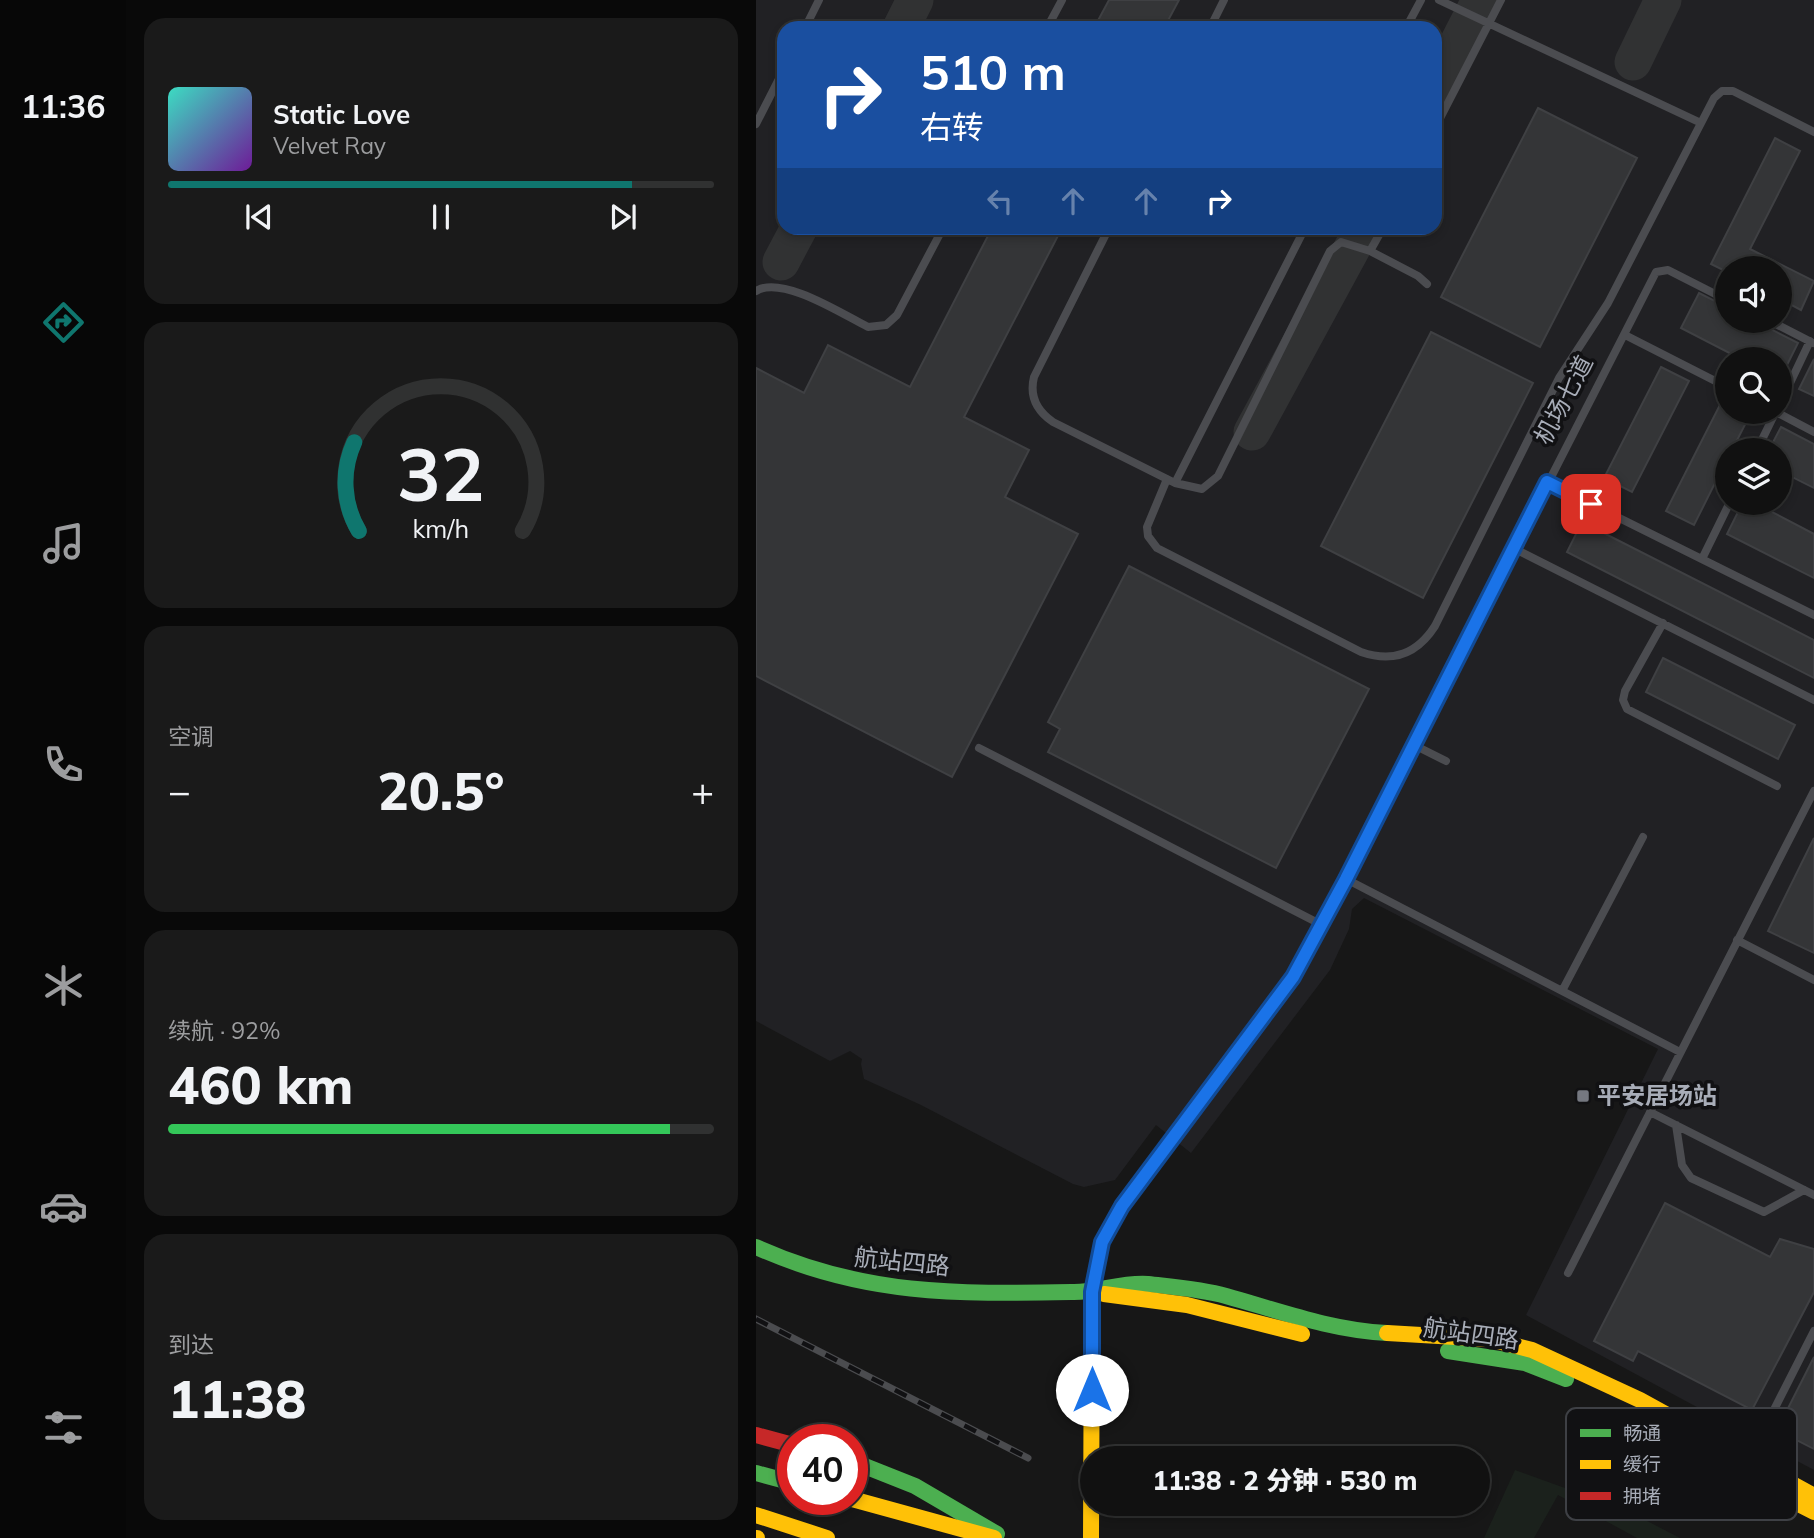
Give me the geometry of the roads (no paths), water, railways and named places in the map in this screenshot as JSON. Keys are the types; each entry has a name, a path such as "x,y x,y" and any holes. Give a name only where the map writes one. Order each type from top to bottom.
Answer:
{"main road":[{"name":"航站四路","path":"756,1247 807,1268 855,1283 897,1289 1092,1292 1187,1305 1279,1329 1356,1345 1471,1352 1525,1363 1601,1393 1628,1408"},
{"name":"航站四路","path":"1092,1292 1137,1283 1192,1289 1283,1315 1338,1327 1475,1338 1529,1348 1607,1382 1653,1408"},
{"name":"机场七道","path":"1091,1538 1092,1292"},
{"path":"756,1435 777,1441"},
{"path":"868,1467 915,1486 1005,1538"},
{"path":"756,1473 777,1479"},
{"name":"航站四路","path":"1797,1487 1814,1496"},
{"path":"868,1503 994,1538"},
{"name":"航站四路","path":"1797,1503 1814,1512"},
{"path":"756,1515 827,1538"}],"lane":[{"path":"808,21 819,0"},
{"path":"1051,21 1062,0"},
{"path":"1213,21 1224,0"},
{"path":"1410,21 1420,0"},
{"path":"1439,0 1700,123"},
{"path":"1442,115 1502,0"},
{"path":"756,124 777,83"},
{"path":"1301,235 1147,527 1147,536 1157,548 1361,652 1386,659 1410,653 1429,636 1435,626 1559,378 1608,303 1714,98 1727,89 1814,132"},
{"path":"756,291 772,286 782,287 868,327 880,327 897,316 939,235"},
{"path":"1105,235 1034,377 1032,391 1040,411 1054,422 1171,481 1202,489 1211,485 1218,476 1330,251 1341,242 1370,251 1418,276 1427,284"},
{"path":"1370,251 1379,235"},
{"name":"机场七道","path":"1092,1292 1102,1242 1122,1206 1293,977 1322,925 1656,272 1668,270 1715,294"},
{"path":"1792,332 1812,342 1792,381"},
{"path":"1625,335 1715,381"},
{"path":"1792,421 1814,432"},
{"path":"1547,482 1814,615"},
{"path":"1702,559 1724,515"},
{"path":"1513,548 1814,699"},
{"path":"1663,623 1625,691 1623,700 1627,709 1777,786"},
{"path":"1414,745 1446,761"},
{"path":"979,748 1322,925"},
{"path":"1568,1273 1814,790"},
{"path":"1562,990 1643,837"},
{"path":"1346,879 1680,1052"},
{"path":"1737,940 1814,979"},
{"path":"1650,1111 1814,1195"},
{"path":"1676,1125 1682,1165 1691,1178 1764,1212 1804,1190"},
{"path":"1775,1408 1814,1331"}],"railway":[{"path":"756,1319 1028,1458"}],"place":[{"name":"平安居场站","path":"1583,1096"}]}
